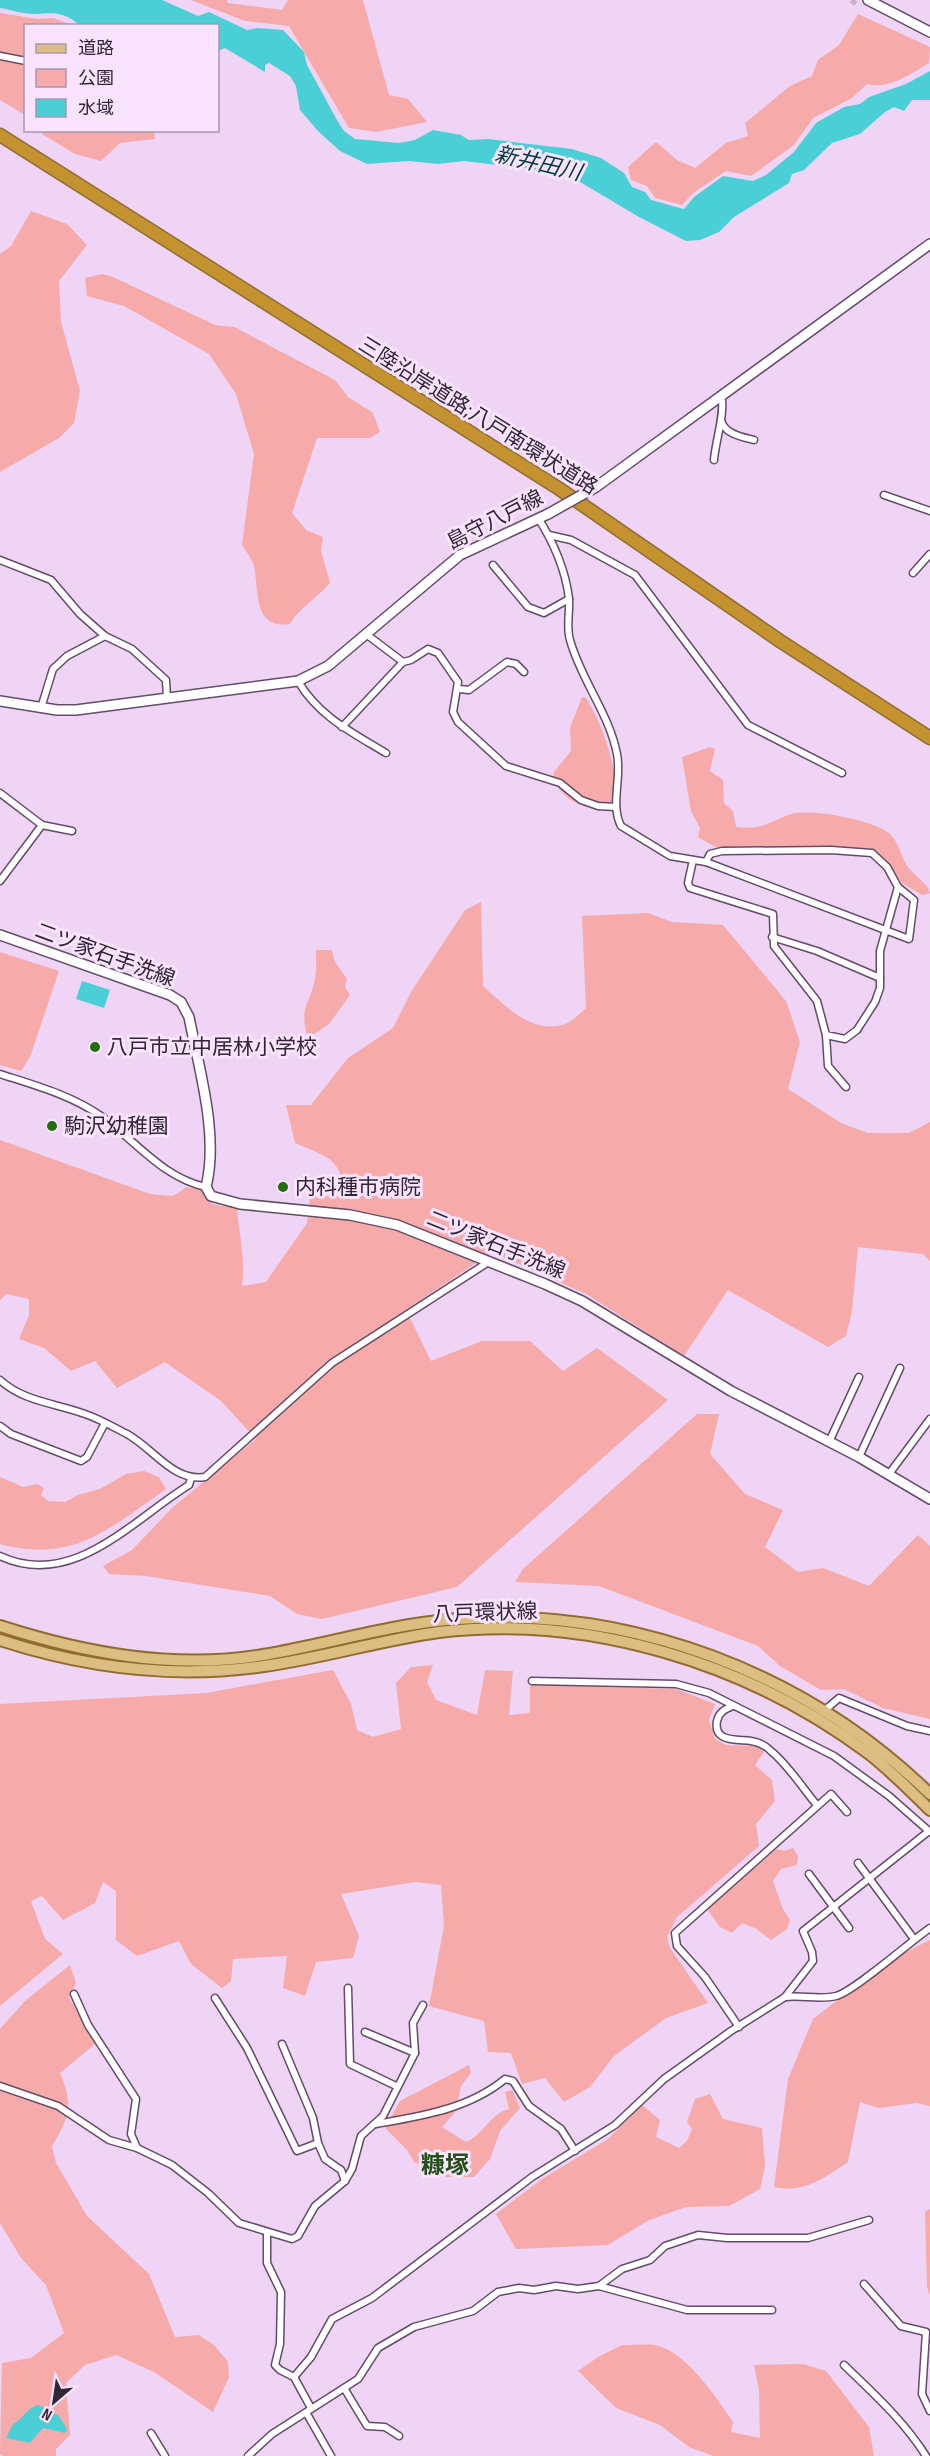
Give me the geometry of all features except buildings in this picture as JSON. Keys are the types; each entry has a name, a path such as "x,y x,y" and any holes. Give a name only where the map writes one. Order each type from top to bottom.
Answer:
{"highway":[{"name":"三陸沿岸道路;八戸南環状道路","path":"0,135 558,488 789,647 930,738"}],"main road":[{"name":"八戸環状線","path":"0,1626 91,1651 144,1658 202,1660 262,1656 397,1626 458,1619 513,1617 573,1622 631,1632 685,1646 726,1660 825,1710 876,1746 930,1794"},
{"name":"八戸環状線","path":"0,1640 43,1654 89,1664 141,1670 204,1673 265,1666 397,1638 441,1632 490,1628 543,1629 598,1637 654,1648 717,1670 775,1695 822,1722 869,1754 930,1810"}],"street":[{"path":"868,0 930,32"},
{"path":"0,56 24,61"},
{"name":"島守八戸線","path":"0,701 41,708 76,710 298,681 328,666 460,555 548,514 596,487 930,244"},
{"path":"714,460 715,437 723,408 721,396"},
{"path":"721,418 722,424 732,433 754,440"},
{"path":"884,495 930,511"},
{"path":"538,518 549,536 569,599 569,638 585,682 607,723 617,754 619,772 616,817 621,826 670,856 706,862 906,939 911,937 914,900 898,887 878,857 866,852 722,851 710,854 706,862"},
{"path":"549,536 571,540 635,575 748,725 842,773"},
{"path":"913,573 930,554"},
{"path":"0,560 51,580 80,614 105,636 132,649 166,680 167,699"},
{"path":"493,565 533,611 544,613 569,599"},
{"path":"366,634 403,662"},
{"path":"41,708 53,669 67,656 105,636"},
{"path":"342,727 403,662 411,660 428,649 435,650 456,676 459,689 453,712 458,722 506,766 561,783 581,800 598,806 616,807"},
{"path":"459,689 469,690 507,662 516,664 524,672"},
{"path":"298,681 306,694 342,727 386,753"},
{"path":"0,793 42,825 72,831"},
{"path":"1,878 42,825"},
{"path":"693,860 688,883 690,888 773,914 772,937 779,954 817,1001 826,1035 828,1066 846,1087"},
{"path":"826,1035 845,1039 857,1030 872,1010 880,988 880,951 898,887"},
{"name":"二ツ家石手洗線","path":"0,935 141,984 181,1002 189,1017 211,1145 210,1171 206,1187 211,1196 222,1200 350,1215 397,1225 490,1261 582,1301 731,1391 859,1457 930,1498"},
{"path":"772,937 816,951 880,978"},
{"path":"0,1074 72,1099 100,1115 167,1171 186,1183 206,1187"},
{"path":"1,1383 29,1398 86,1414 140,1441 173,1470 192,1478 205,1477 332,1363 490,1261"},
{"path":"859,1457 900,1368"},
{"path":"829,1442 859,1377"},
{"path":"889,1474 930,1419"},
{"path":"0,1425 11,1434 81,1461 87,1457 105,1423"},
{"path":"0,1556 38,1565 84,1557 189,1485 192,1478"},
{"path":"294,2377 311,2357 332,2319 372,2298 532,2176 615,2125 664,2079 785,1997 813,1961 812,1952 802,1931 930,1831 834,1756 709,1693 676,1684 532,1681"},
{"path":"825,1710 839,1698 907,1726 930,1731"},
{"path":"733,1706 718,1716 716,1725 720,1733 727,1740 751,1741 764,1745 774,1752 816,1804"},
{"path":"739,2027 705,1977 677,1946 675,1933 816,1804 831,1794 847,1812"},
{"path":"858,1863 914,1939"},
{"path":"810,1874 849,1928"},
{"path":"785,1997 800,1995 823,1998 848,1992 930,1928"},
{"path":"348,1988 350,2064 396,2086"},
{"path":"74,1994 88,2025 136,2099 131,2134 137,2148"},
{"path":"215,1998 247,2048 297,2151 318,2143"},
{"path":"0,2086 58,2106 109,2140 137,2148 172,2165 198,2185 239,2223 267,2234 292,2239 298,2236 315,2206 345,2181 352,2169 361,2136 383,2116 415,2052 413,2023 423,2005"},
{"path":"365,2032 415,2052"},
{"path":"282,2044 313,2118 318,2143 325,2159 340,2170 345,2181"},
{"path":"376,2124 425,2117 491,2091 505,2079 513,2081 529,2106 561,2129 575,2151"},
{"path":"599,2286 622,2269 650,2260 665,2246 698,2235 727,2238 808,2238 869,2220"},
{"path":"267,2234 267,2263 281,2292 280,2344 275,2365 294,2377 331,2456"},
{"path":"864,2284 901,2326 926,2332 926,2374 922,2394 930,2411"},
{"path":"248,2456 267,2438 358,2379 370,2358 387,2343 414,2327 473,2311 498,2292 519,2288 534,2290 556,2286 578,2289 599,2286 687,2310 772,2310"},
{"path":"844,2365 885,2404 915,2438 926,2456"},
{"path":"344,2388 367,2426 385,2427 399,2436"},
{"path":"151,2433 165,2456"}],"green space":[{"path":"191,0 227,0 228,3 282,10 288,0 363,0 389,95 408,99 427,122 376,132 349,128 289,26 245,21"},
{"path":"0,13 37,19 53,18 69,24 24,24 24,114 0,100"},
{"path":"858,14 930,47 929,63 891,83 867,84 852,98 813,118 794,145 751,176 726,171 693,193 682,205 655,198 647,186 631,180 628,167 656,142 677,160 695,168 726,143 748,136 745,123 790,86 812,76 818,60 839,45"},
{"path":"41,132 154,132 155,139 120,143 101,161 75,154"},
{"path":"31,211 67,224 87,245 59,281 61,322 80,391 74,423 59,438 0,472 0,254 11,246"},
{"path":"102,274 215,325 234,327 335,380 348,397 373,413 380,432 370,438 317,438 292,513 306,530 323,537 321,551 330,583 298,613 290,624 269,621 264,615 260,607 254,566 242,545 254,454 236,394 209,354 124,306 87,296 85,278"},
{"path":"582,697 586,698 599,722 610,753 615,785 614,799 609,811 590,808 566,797 556,783 553,773 571,751 570,728"},
{"path":"710,747 715,749 710,771 723,780 724,803 733,811 736,827 758,827 797,813 840,816 870,824 893,837 907,866 929,889 930,893 922,895 902,883 888,862 873,849 827,846 717,848 698,837 700,828 691,811 682,757"},
{"path":"481,902 483,986 521,1017 543,1026 568,1023 586,1008 582,916 648,913 672,922 723,925 786,1001 800,1042 788,1089 841,1123 868,1133 909,1133 930,1122 930,1261 923,1254 858,1247 852,1311 846,1336 828,1347 728,1290 684,1356 586,1294 492,1252 406,1310 431,1361 482,1341 530,1341 563,1371 597,1348 668,1400 457,1587 322,1619 297,1614 270,1596 146,1576 109,1574 103,1566 132,1550 172,1508 256,1439 221,1401 165,1362 117,1388 95,1361 71,1371 44,1348 19,1339 29,1315 29,1299 7,1294 0,1300 0,1140 150,1194 173,1196 187,1187 201,1190 207,1200 215,1205 237,1208 243,1257 242,1286 266,1282 307,1223 310,1197 342,1196 342,1183 336,1166 323,1155 295,1143 286,1105 311,1105 348,1058 393,1028 411,992 465,910"},
{"path":"316,950 332,950 335,962 347,979 345,987 350,995 329,1024 308,1038 304,1019 315,978"},
{"path":"0,952 59,971 30,1057 21,1071 0,1065"},
{"path":"697,1414 719,1414 710,1454 745,1494 783,1510 765,1547 798,1572 823,1568 869,1586 918,1535 930,1546 930,1719 883,1708 844,1689 821,1690 780,1666 758,1646 599,1586 515,1582 523,1569"},
{"path":"144,1471 159,1477 166,1489 127,1517 89,1539 70,1546 49,1549 26,1549 0,1544 0,1477 23,1487 37,1484 44,1488 41,1495 48,1501 65,1502 78,1495 100,1489 126,1474"},
{"path":"433,1665 427,1682 436,1700 477,1715 485,1670 513,1671 509,1715 530,1713 530,1685 676,1689 715,1704 709,1720 715,1739 726,1745 758,1746 764,1752 755,1765 772,1780 775,1801 756,1824 759,1846 677,1917 667,1937 670,1948 708,2003 666,2018 614,2056 590,2087 564,2102 545,2078 522,2084 511,2053 488,2052 484,2021 429,2006 444,1926 441,1885 415,1882 341,1894 359,1936 353,1958 316,1962 305,1996 283,1988 287,1956 233,1959 231,1981 222,1988 191,1964 179,1941 137,1956 116,1940 116,1891 103,1882 95,1903 63,1920 42,1896 31,1901 45,1939 63,1954 0,2006 0,1704 206,1693 333,1670 351,1704 357,1730 373,1737 401,1729 396,1683 411,1667"},
{"path":"793,1848 798,1856 797,1865 781,1869 773,1881 783,1909 790,1920 787,1929 771,1940 755,1928 742,1923 732,1933 720,1927 707,1909 777,1849 784,1851"},
{"path":"930,1940 930,2106 917,2103 878,2108 860,2102 848,2162 813,2183 785,2189 774,2187 788,2079 813,2019 890,1960"},
{"path":"70,1965 76,1983 69,1997 95,2044 60,2073 67,2094 68,2111 52,2146 56,2163 87,2216 149,2274 175,2337 199,2335 214,2345 228,2362 229,2377 213,2412 154,2372 116,2355 85,2365 66,2383 70,2435 56,2449 56,2456 3,2456 0,2454 2,2363 31,2358 64,2333 46,2285 21,2258 0,2223 0,2029 25,2001"},
{"path":"469,2065 471,2073 461,2086 456,2111 442,2127 466,2142 478,2135 496,2115 509,2109 505,2092 512,2090 520,2108 500,2131 490,2159 474,2177 445,2177 414,2162 407,2150 385,2128 400,2101"},
{"path":"710,2094 723,2119 762,2128 765,2166 760,2189 729,2206 686,2207 649,2220 608,2245 516,2249 496,2214 542,2179 608,2139 642,2105 660,2120 656,2137 679,2148 687,2141 692,2129 687,2122 695,2099"},
{"path":"930,2209 930,2295 927,2287 925,2212"},
{"path":"622,2345 654,2345 677,2355 699,2376 718,2400 733,2422 731,2432 760,2438 759,2391 754,2365 803,2364 826,2371 869,2427 874,2456 714,2456 689,2447 660,2425 616,2408 578,2371 598,2357"}],"water":[{"name":"新井田川","path":"0,0 162,0 198,16 209,12 247,30 258,28 283,30 304,52 307,65 337,120 344,131 355,139 399,143 415,140 433,130 461,135 469,140 488,139 572,149 601,158 624,173 632,187 645,192 651,200 684,209 694,197 723,176 753,181 766,175 794,152 816,123 844,107 860,104 869,97 906,84 930,71 930,100 912,100 904,111 894,107 885,112 860,134 832,143 804,170 792,174 789,183 734,217 719,232 700,240 686,241 639,217 565,173 464,161 438,164 409,161 367,164 340,151 318,131 300,110 296,86 290,76 269,63 265,65 265,72 225,48 219,51 219,24 78,24 58,14 30,14 0,8"},
{"path":"82,981 110,990 104,1008 76,999"},
{"path":"39,2405 59,2416 67,2429 65,2433 43,2428 30,2443 6,2438 13,2424 31,2408"}],"tunnel":[{"path":"852,4 855,0"}],"place":[{"name":"八戸市立中居林小学校","path":"95,1047"},
{"name":"駒沢幼稚園","path":"52,1126"},
{"name":"内科種市病院","path":"283,1187"}],"district":[{"name":"糠塚","path":"445,2165"}]}
